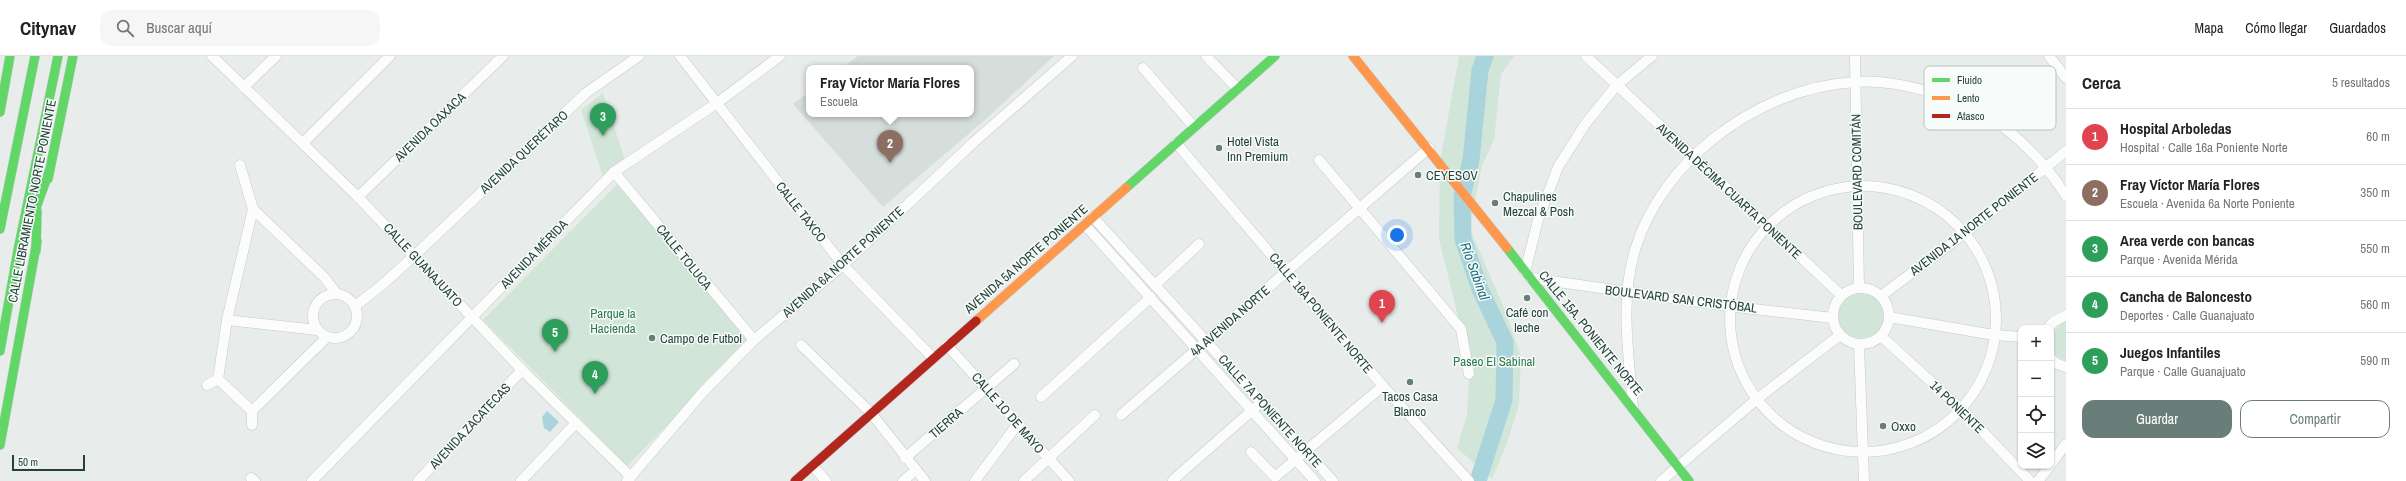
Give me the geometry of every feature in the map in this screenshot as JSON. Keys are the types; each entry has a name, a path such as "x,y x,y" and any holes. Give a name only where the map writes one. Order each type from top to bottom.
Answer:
{"main road":[{"path":"0,112 10,56"},
{"path":"0,228 35,56"},
{"path":"0,351 18,250 58,56"},
{"name":"CALLE LIBRAMIENTO NORTE PONIENTE","path":"0,445 50,169 73,56"},
{"name":"AVENIDA 5A NORTE PONIENTE","path":"795,481 1275,56"},
{"name":"CALLE 15A. PONIENTE NORTE","path":"1353,56 1429,148 1634,408 1689,481"},
{"path":"0,187 15,154"},
{"path":"35,167 37,209 36,251"},
{"path":"18,250 37,209 50,169"},
{"path":"0,223 0,228"}],"street":[{"name":"CALLE GUANAJUATO","path":"212,56 358,197 472,318 629,479"},
{"path":"244,87 276,56"},
{"path":"303,143 390,56"},
{"name":"AVENIDA OAXACA","path":"358,197 503,56"},
{"name":"AVENIDA QUERÉTARO","path":"355,306 382,285 414,256 586,93 640,56"},
{"name":"CALLE TAXCO","path":"680,56 844,265 933,358"},
{"name":"AVENIDA MÉRIDA","path":"312,481 614,172 717,103 780,56"},
{"name":"AVENIDA 6A NORTE PONIENTE","path":"629,479 704,390 754,340 844,265 974,142 1072,56"},
{"path":"1206,56 1238,89"},
{"path":"1586,56 1616,86"},
{"path":"1528,275 1538,220 1558,168 1586,123 1616,86 1652,56"},
{"name":"BOULEVARD COMITÁN","path":"1855,56 1858,288"},
{"path":"2049,56 2066,78"},
{"path":"1143,68 1194,127"},
{"path":"1634,408 1626,293 1636,246 1655,205 1691,156 1741,118 1793,93 1855,82 1891,84 1924,91"},
{"name":"AVENIDA DÉCIMA CUARTA PONIENTE","path":"1616,86 1841,295"},
{"path":"2003,130 2046,167 2066,196"},
{"name":"CALLE 16A PONIENTE NORTE","path":"1176,143 1287,272 1382,386 1469,481"},
{"name":"4A AVENIDA NORTE","path":"1121,415 1360,210 1429,148"},
{"name":"AVENIDA 1A NORTE PONIENTE","path":"1881,296 1965,233 2066,151"},
{"path":"1320,160 1360,210 1461,329 1469,374"},
{"path":"227,320 317,330 327,337 342,336 352,329 357,318 355,306 347,297 336,293 325,278 253,209 240,166"},
{"name":"CALLE TOLUCA","path":"614,172 754,340"},
{"path":"1857,187 1901,192 1922,200 1935,208 1965,233 1983,259 1993,296 1994,336 1986,374 1962,410 1936,434 1903,449 1864,453 1831,447 1803,436 1779,420 1758,399 1739,370 1731,334 1728,306 1735,277 1743,258 1768,226 1794,205 1814,194 1830,188 1857,187"},
{"path":"218,379 227,320 253,209"},
{"name":"CALLE 7A PONIENTE NORTE","path":"1093,217 1334,481"},
{"name":"CALLE 7A PONIENTE NORTE","path":"1085,225 1315,481"},
{"path":"1156,285 1199,244"},
{"name":"BOULEVARD SAN CRISTÓBAL","path":"1528,275 1626,293 1833,318"},
{"path":"1858,288 1867,288 1881,296 1888,310 1889,317 1885,330 1880,336 1874,340 1859,344 1840,335 1833,318 1834,308 1841,295 1858,288"},
{"path":"317,330 314,319 316,307 323,297 336,293"},
{"path":"1041,397 1151,297"},
{"path":"2050,325 2066,315"},
{"path":"1889,317 1994,336 2018,337"},
{"path":"1661,481 1758,399 1840,335"},
{"name":"14 PONIENTE","path":"1880,336 1962,410 2030,481"},
{"path":"252,425 252,411 327,337"},
{"path":"1859,344 1864,481"},
{"path":"802,345 871,413 905,458 925,481"},
{"name":"CALLE 1O DE MAYO","path":"947,345 986,387 1017,425 1070,481"},
{"path":"2054,360 2066,367"},
{"name":"TIERRA","path":"905,458 1014,364"},
{"name":"AVENIDA ZACATECAS","path":"418,481 522,370"},
{"path":"207,385 218,379"},
{"path":"218,379 252,411"},
{"path":"1251,452 1275,477 1382,386"},
{"path":"1173,480 1262,401"},
{"path":"1024,481 1096,416"},
{"path":"521,481 576,424"},
{"path":"975,481 1017,425"},
{"path":"2054,460 2066,444"},
{"path":"813,466 826,481"},
{"path":"2038,481 2047,469"},
{"path":"902,481 916,470"}],"shaded area":[{"path":"858,56 1054,56 986,119 883,207 793,104 806,94 806,117 974,117 974,65 846,65"}],"green space":[{"name":"Paseo El Sabinal","path":"1459,56 1514,56 1501,74 1494,140 1482,165 1470,229 1504,308 1521,356 1519,405 1506,446 1492,479 1457,448 1467,415 1469,374 1461,329 1439,239 1440,162"},
{"path":"603,93 626,163 604,180 581,110"},
{"name":"Parque la Hacienda","path":"618,183 751,341 627,466 483,320"},
{"path":"1866,293 1878,299 1883,307 1883,325 1878,333 1870,338 1856,339 1844,333 1839,325 1838,311 1844,299 1852,294"},
{"path":"2066,320 2066,361 2054,352 2054,332"}],"water":[{"path":"547,411 559,422 550,432 544,428 542,417"}],"waterway":[{"name":"Río Sabinal","path":"1478,481 1504,400 1505,342 1480,289 1463,239 1462,196 1471,160 1480,70 1485,56"}],"traffic: fast":[{"path":"0,112 10,56"},
{"path":"0,229 35,56"},
{"path":"0,351 18,250 58,56"},
{"path":"48,179 73,56"},
{"path":"1126,188 1275,56"},
{"path":"31,222 50,169"},
{"path":"36,251 37,211"},
{"path":"0,445 37,241"},
{"path":"1507,248 1689,481"}],"traffic: slow":[{"path":"1353,56 1507,248"},
{"path":"976,321 1126,188"}],"traffic: jam":[{"path":"795,481 976,321"}],"place":[{"name":"Area verde con bancas","path":"603,136"},
{"name":"Hotel Vista Inn Premium","path":"1219,148"},
{"name":"Fray Víctor María Flores","path":"890,163"},
{"name":"CEYESOV","path":"1418,175"},
{"name":"Chapulines Mezcal & Posh","path":"1495,203"},
{"name":"Café con leche","path":"1527,298"},
{"name":"Hospital Arboledas","path":"1382,323"},
{"name":"Campo de Futbol","path":"652,338"},
{"name":"Juegos Infantiles","path":"555,352"},
{"name":"Tacos Casa Blanco","path":"1410,382"},
{"name":"Cancha de Baloncesto","path":"595,394"},
{"name":"Oxxo","path":"1883,426"}]}
